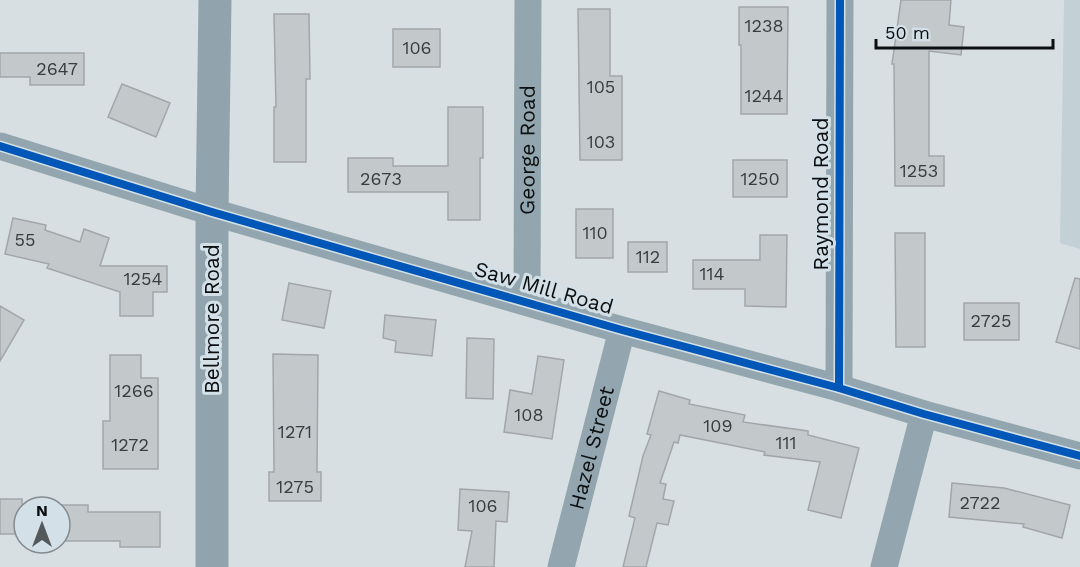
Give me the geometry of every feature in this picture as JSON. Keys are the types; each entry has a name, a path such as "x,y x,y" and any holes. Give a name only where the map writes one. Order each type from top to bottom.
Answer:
{"main road":[{"name":"Bellmore Road","path":"212,567 212,212 215,0"}],"street":[{"name":"George Road","path":"527,302 528,0"},
{"name":"Raymond Road","path":"838,388 840,0"},
{"name":"Saw Mill Road","path":"0,146 212,212 622,330 1080,456"},
{"name":"Hazel Street","path":"561,567 622,330"},
{"path":"884,567 924,414"}],"shaded area":[{"path":"1064,0 1080,0 1080,249 1060,243"}],"building":[{"path":"901,0 951,0 949,25 964,27 961,55 929,51 929,156 944,156 944,186 895,186 894,64 892,64"},
{"path":"739,7 788,7 787,114 741,114"},
{"path":"578,9 610,9 610,76 622,76 622,160 580,160"},
{"path":"274,14 309,14 310,79 306,79 306,162 274,162 274,107 276,107"},
{"path":"393,29 440,29 440,67 393,67"},
{"path":"0,53 84,53 84,85 30,85 30,77 0,77"},
{"path":"122,84 170,103 156,137 108,117"},
{"path":"448,107 483,107 480,220 448,220 448,192 348,192 348,158 393,158 393,166 448,166"},
{"path":"733,160 787,160 787,197 733,197"},
{"path":"576,209 613,209 613,258 576,258"},
{"path":"13,218 46,225 45,230 80,242 84,229 109,238 100,266 167,266 167,292 153,292 153,316 120,316 120,292 47,268 49,264 5,254"},
{"path":"895,233 925,233 925,347 896,347"},
{"path":"760,235 787,235 786,307 745,306 745,289 693,289 693,260 760,260"},
{"path":"628,242 667,242 667,272 628,272"},
{"path":"1075,278 1080,279 1080,349 1056,342"},
{"path":"289,283 331,291 324,328 282,320"},
{"path":"964,303 1019,303 1019,340 964,340"},
{"path":"0,306 24,320 0,361"},
{"path":"385,315 436,320 432,356 395,352 396,341 383,338"},
{"path":"467,338 494,339 493,399 466,398"},
{"path":"273,354 318,355 317,472 321,472 321,501 269,501 269,472 274,472"},
{"path":"110,355 141,355 141,378 158,378 158,469 103,469 103,421 110,421"},
{"path":"538,356 564,360 552,439 504,432 510,390 532,394"},
{"path":"659,391 690,400 689,404 745,415 743,422 808,431 808,435 859,448 841,518 808,510 820,462 764,455 765,452 680,435 678,443 674,442 660,483 666,484 663,499 674,501 668,525 657,523 646,567 623,567 635,518 629,516 643,456 651,435 647,434"},
{"path":"952,483 1004,488 1070,505 1062,538 1023,527 1024,524 949,517"},
{"path":"460,489 509,492 507,522 496,521 494,567 465,567 472,531 458,530"},
{"path":"0,499 12,499 12,534 0,534"},
{"path":"72,505 88,505 88,512 160,512 160,547 120,547 120,541 72,541"}],"cycle path":[{"path":"839,388 840,0"},
{"path":"0,146 212,212 622,330 1080,456"}]}
